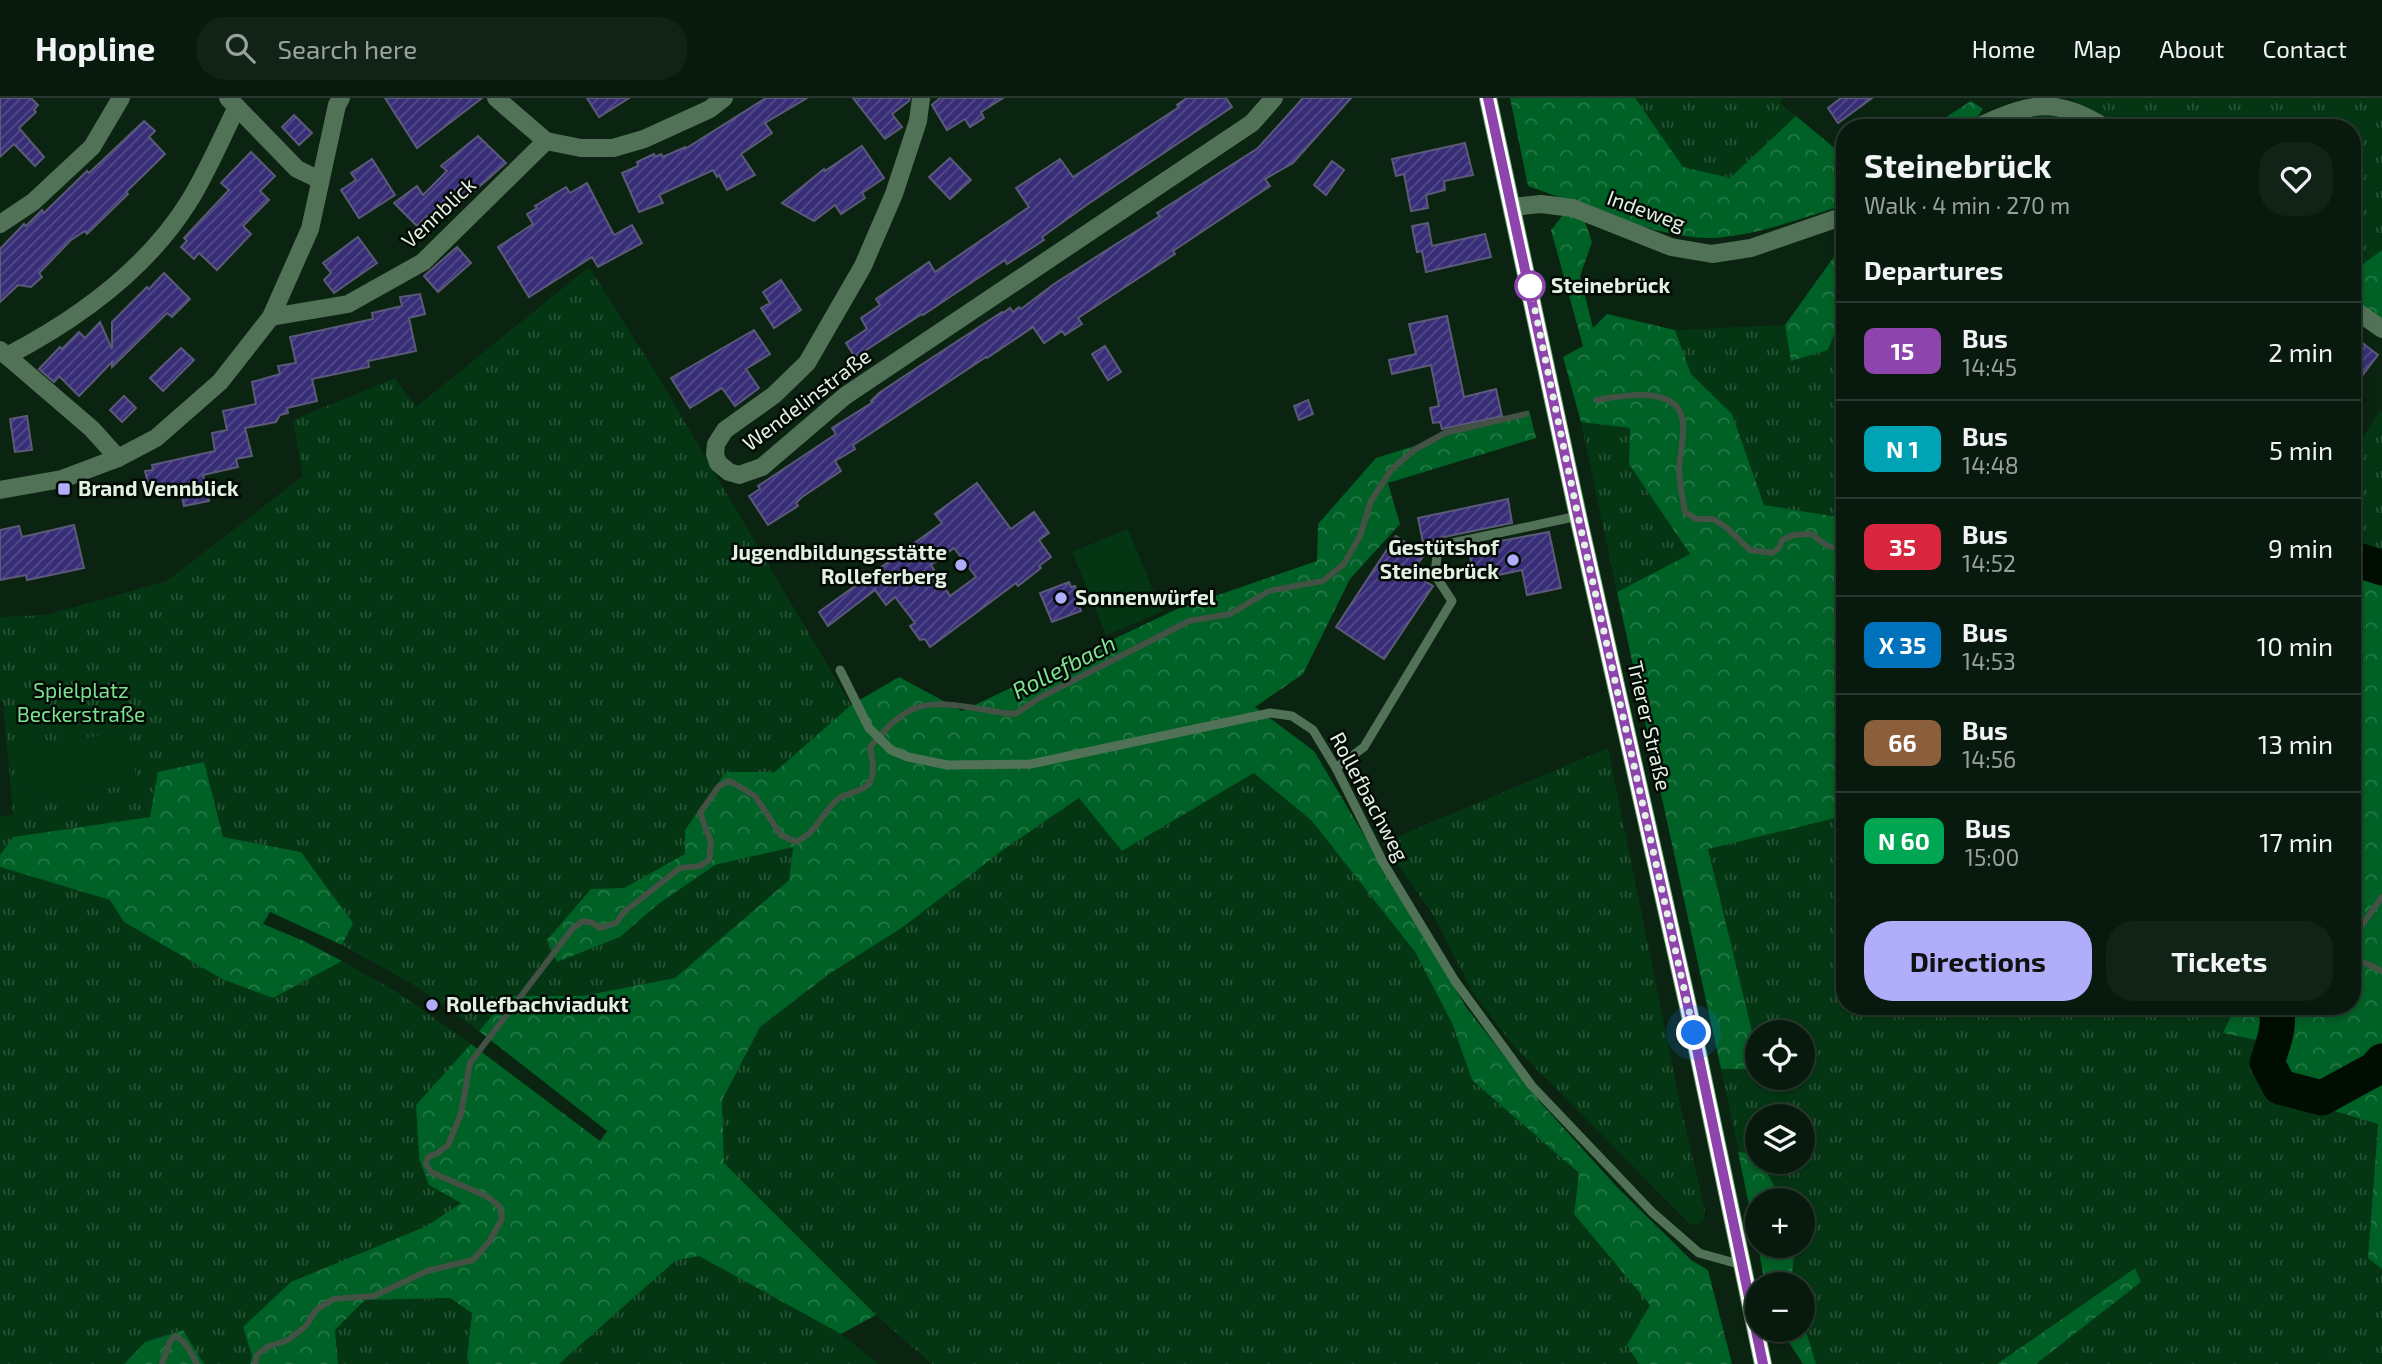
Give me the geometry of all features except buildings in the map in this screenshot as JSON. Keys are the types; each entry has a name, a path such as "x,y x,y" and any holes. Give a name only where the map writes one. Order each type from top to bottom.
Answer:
{"main road":[{"name":"Trierer Straße","path":"1488,98 1744,1265 1763,1364"}],"street":[{"path":"0,224 33,202 92,147 121,98"},
{"path":"0,490 62,479 118,458 156,438 220,383 271,317 310,229 337,105 341,98"},
{"path":"496,98 546,141 581,148 613,148 644,139 710,109 724,98"},
{"name":"Wendelinstraße","path":"921,98 918,121 894,194 863,266 807,363 774,395 725,430 720,437 715,454 719,463 729,472 739,475 762,467 845,396 1252,123 1274,98"},
{"path":"1994,119 2034,103 2057,102 2095,119"},
{"path":"118,458 92,429 3,353 46,335 88,307 152,252 189,202 233,103 297,169 320,180"},
{"name":"Vennblick","path":"271,317 348,304 423,262 546,141"},
{"name":"Indeweg","path":"1513,207 1541,204 1573,208 1671,247 1712,254 1751,248 1836,219"},
{"path":"2361,314 2382,329"}],"lane":[{"path":"1336,768 1364,747 1452,601 1435,575 1437,546 1578,516"},
{"name":"Rollefbachweg","path":"840,670 869,728 891,750 908,757 947,765 1031,765 1270,713 1292,716 1312,730 1336,768 1384,864 1455,981 1532,1086 1652,1212 1699,1253 1744,1265"}],"green space":[{"path":"1510,98 1635,98 1683,167 1730,178 1796,116 1836,149 1836,208 1763,230 1714,238 1693,237 1646,227 1528,186"},
{"path":"1635,98 1784,98 1780,103 1796,116 1730,178 1683,167"},
{"path":"2071,98 2382,98 2382,250 2361,265 2361,119 2100,119"},
{"path":"1971,101 1983,109 1976,119 1943,119"},
{"path":"2052,112 2071,119 2025,119"},
{"path":"1565,213 1584,219 1592,242 1580,276 1593,328 1607,314 1675,330 1691,374 1732,414 1764,505 1836,517 1836,818 1708,849 1749,1020 1745,1020 1745,1069 1721,1069 1617,592 1690,554 1629,464 1630,428 1581,422 1563,357 1583,346 1551,230"},
{"path":"2382,250 2382,323 2361,308 2361,265"},
{"path":"1836,254 1836,330 1828,350 1791,361 1785,325"},
{"name":"Spielplatz Beckerstraße","path":"589,267 654,370 851,705 775,773 726,772 685,854 624,888 591,889 547,940 557,962 620,937 657,905 715,865 793,847 789,880 675,978 582,996 509,996 479,1031 414,985 342,945 353,923 301,852 223,837 150,817 13,837 0,855 0,816 13,815 3,701 0,701 0,617 46,615 167,581 303,476 293,420 395,378 416,407"},
{"path":"1785,325 1791,361 1828,350 1836,330 1836,517 1764,505 1732,414 1691,374 1675,330"},
{"path":"1529,410 1536,438 1388,483 1400,524 1350,579 1303,674 1255,707 1314,751 1466,1007 1541,1103 1617,1187 1691,1260 1708,1270 1732,1364 1639,1364 1627,1345 1650,1305 1574,1214 1579,1173 1472,1080 1452,1023 1415,952 1312,821 1254,773 1122,851 1079,798 1007,847 903,927 829,974 760,1027 722,1100 724,1163 876,1315 841,1334 699,1256 675,1261 559,1364 469,1364 467,1358 472,1313 450,1298 365,1300 335,1330 338,1364 250,1364 252,1356 243,1327 291,1282 427,1226 461,1203 429,1185 419,1158 416,1105 471,1044 600,1141 607,1131 479,1031 509,996 582,996 675,978 789,880 793,847 715,865 657,905 620,937 557,962 547,940 591,889 624,888 685,854 685,830 726,772 775,772 851,705 899,677 962,711 1177,609 1317,561 1318,524 1376,458"},
{"path":"2380,411 2382,412 2382,566 2378,556 2361,547 2362,439"},
{"path":"1581,422 1630,428 1629,464 1690,554 1617,592"},
{"path":"1128,529 1162,612 1106,635 1072,552"},
{"path":"2361,547 2379,556 2382,566 2382,1269 2368,1258 2378,1124 2280,1095 2261,1075 2261,1041 2223,1033 2232,1015 2361,1015"},
{"path":"129,731 137,784 25,801 17,748"},
{"path":"1608,748 1681,1108 1705,1211 1704,1219 1698,1225 1690,1224 1512,1044 1474,994 1432,913 1382,843"},
{"path":"204,762 223,837 301,852 353,923 342,945 270,912 263,924 342,961 273,998 222,979 124,922 110,900 0,867 0,855 13,837 150,817 158,772"},
{"path":"1255,773 1312,821 1415,952 1452,1023 1472,1080 1579,1173 1574,1214 1651,1306 1628,1345 1639,1364 932,1364 876,1315 724,1163 722,1100 760,1027 829,974 903,927 1007,847 1080,798 1122,851"},
{"path":"1836,818 1836,1015 2232,1015 2224,1033 2261,1041 2261,1075 2280,1095 2378,1124 2368,1258 2382,1269 2382,1364 2036,1364 2141,1282 2134,1268 1997,1364 1816,1364 1809,1342 1815,1342 1815,1272 1791,1272 1793,1258 1815,1258 1815,1188 1775,1188 1768,1174 1815,1174 1815,1104 1745,1104 1745,1156 1740,1157 1721,1069 1745,1069 1745,1090 1815,1090 1815,1020 1749,1020 1708,848"},
{"path":"0,867 110,900 124,922 273,998 342,961 397,992 471,1044 416,1106 419,1158 462,1202 252,1356 250,1364 204,1364 182,1330 145,1342 124,1364 0,1364"},
{"path":"1738,1152 1745,1153 1745,1174 1768,1174 1775,1188 1746,1188"},
{"path":"699,1256 841,1334 879,1364 559,1364 675,1261"},
{"path":"1760,1258 1794,1258 1792,1272 1763,1272"},
{"path":"2135,1268 2141,1282 2036,1364 1997,1364"},
{"path":"450,1298 472,1313 467,1358 469,1364 338,1364 335,1330 365,1300"},
{"path":"183,1330 204,1364 124,1364 145,1342"},
{"path":"1789,1342 1809,1342 1816,1364 1803,1364"}],"waterway":[{"path":"1596,400 1649,395 1673,403 1680,412 1683,425 1679,469 1685,512 1696,519 1713,519 1750,550 1772,553 1779,548 1782,540 1793,535 1812,534 1836,548"},
{"name":"Rollefbach","path":"255,1364 257,1355 267,1347 288,1340 306,1326 316,1310 333,1299 374,1296 427,1271 473,1260 489,1242 502,1219 500,1207 488,1197 431,1172 426,1164 428,1157 448,1145 461,1114 470,1063 572,929 583,921 600,928 616,923 624,912 680,868 700,866 709,860 711,842 700,813 719,786 730,781 755,796 781,835 796,842 816,827 838,799 861,790 868,784 873,772 870,747 905,713 935,704 1015,714 1041,697 1189,621 1230,614 1269,591 1323,581 1344,564 1360,536 1371,501 1391,470 1414,450 1445,433 1526,414"},
{"path":"2361,561 2382,568"},
{"path":"2361,926 2382,897"},
{"path":"2361,961 2382,971"},
{"path":"2276,1015 2277,1027 2267,1063 2280,1087 2322,1098 2375,1069 2382,1061"},
{"name":"Rollefbach","path":"162,1364 170,1341 175,1336 185,1344 197,1364"}],"bus line":[{"name":"15","path":"1488,98 1688,1006 1763,1364"}],"place":[{"name":"Steinebrück","path":"1530,286"},
{"name":"Brand Vennblick","path":"64,489"},
{"name":"Gestütshof Steinebrück","path":"1513,560"},
{"name":"Jugendbildungsstätte Rolleferberg","path":"961,565"},
{"name":"Sonnenwürfel","path":"1061,598"},
{"name":"Rollefbachviadukt","path":"432,1005"}],"route":[{"path":"1530,286 1578,516 1694,1033"}]}
